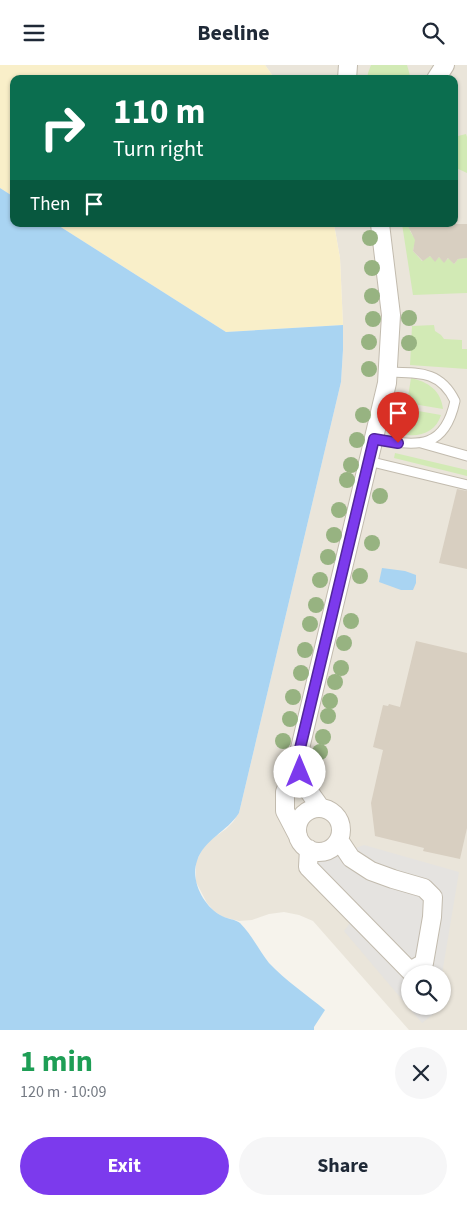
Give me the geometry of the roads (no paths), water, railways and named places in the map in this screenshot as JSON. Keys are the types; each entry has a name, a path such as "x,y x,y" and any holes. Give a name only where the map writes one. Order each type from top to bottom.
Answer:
{"street":[{"path":"339,840 351,858 371,871 424,888 433,897 432,917 424,963 410,971 308,867 304,843 298,823 302,817 313,809 320,807 330,810 339,820 341,833 339,840 329,849 323,851 304,843 285,811 285,792 297,761 387,383 391,315 380,227"},
{"path":"297,761 303,783 320,807"}],"lane":[{"path":"387,371 432,376 444,383 456,401 445,431 436,438 421,443"},
{"path":"374,439 398,443 421,443 467,456"},
{"path":"368,461 467,485"}],"water":[{"path":"0,188 10,194 10,227 61,227 226,332 343,325 343,350 341,382 239,813 200,853 195,869 195,877 200,893 215,912 240,923 269,963 325,1010 314,1030 0,1030"},
{"path":"382,568 405,571 416,575 416,583 413,590 401,590 379,582"}]}
